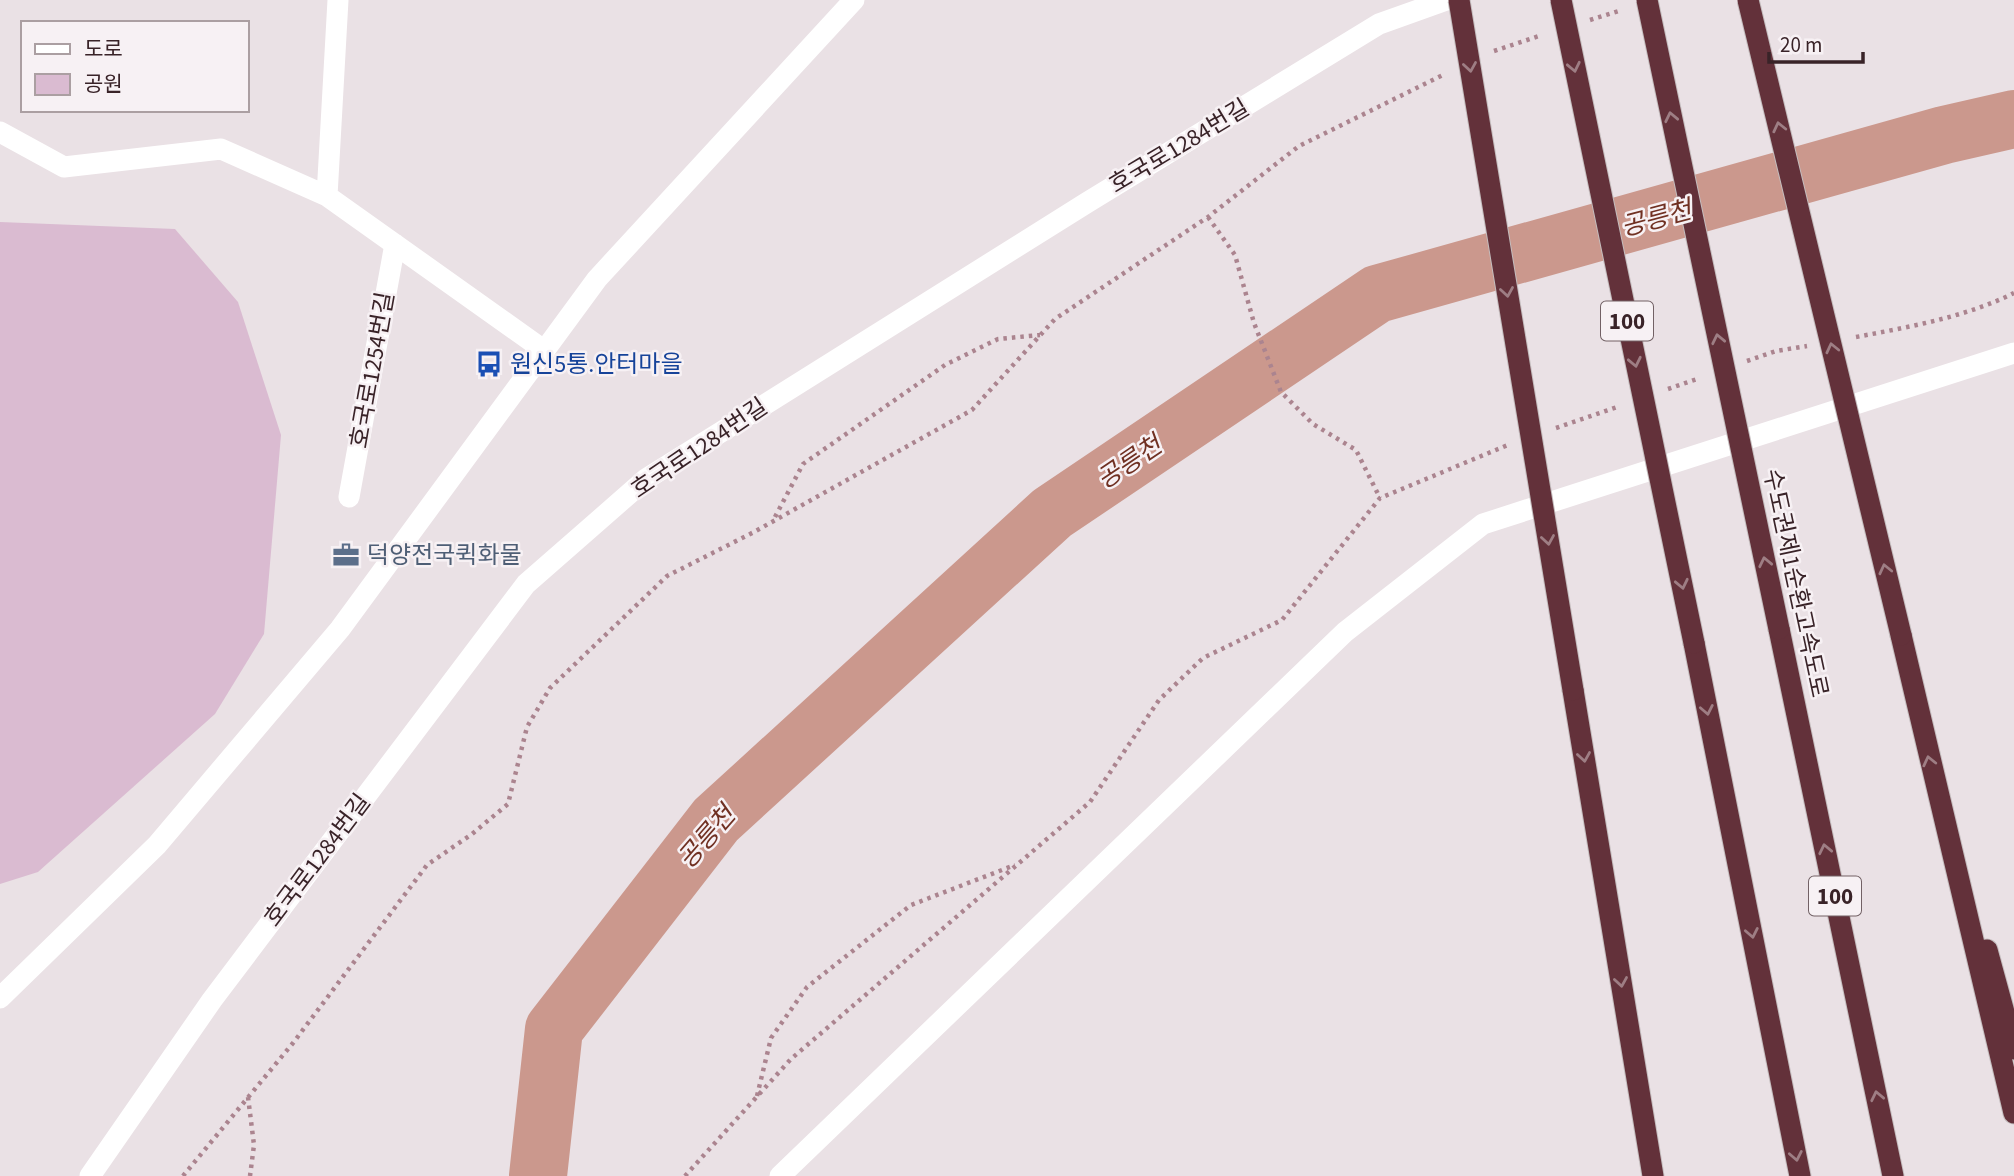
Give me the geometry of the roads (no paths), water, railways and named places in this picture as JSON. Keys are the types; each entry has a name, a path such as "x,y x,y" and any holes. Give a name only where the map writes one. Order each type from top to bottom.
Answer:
{"highway":[{"path":"1459,0 1653,1176"},
{"name":"100","path":"1560,0 1694,643 1800,1176"},
{"path":"1748,0 2014,1113"},
{"name":"수도권제1순환고속도로","path":"1637,4 1779,629 1892,1169"},
{"path":"1940,809 1996,978 2014,1049"}],"street":[{"path":"327,196 338,0"},
{"path":"0,999 157,845 340,629 597,279 854,0"},
{"name":"호국로1284번길","path":"90,1176 212,1000 526,584 646,479 1088,202 1368,31 1446,0"},
{"path":"0,132 64,167 221,149 327,196 545,351"},
{"name":"호국로1254번길","path":"349,497 396,244"},
{"path":"780,1176 1345,632 1483,524 2014,353"}],"waterway":[{"name":"공릉천","path":"538,1176 554,1029 716,820 1052,513 1377,294 1944,135 2014,119"}],"place":[{"name":"원신5통.안터마을","path":"489,364"},
{"name":"덕양전국퀵화물","path":"346,555"}]}
